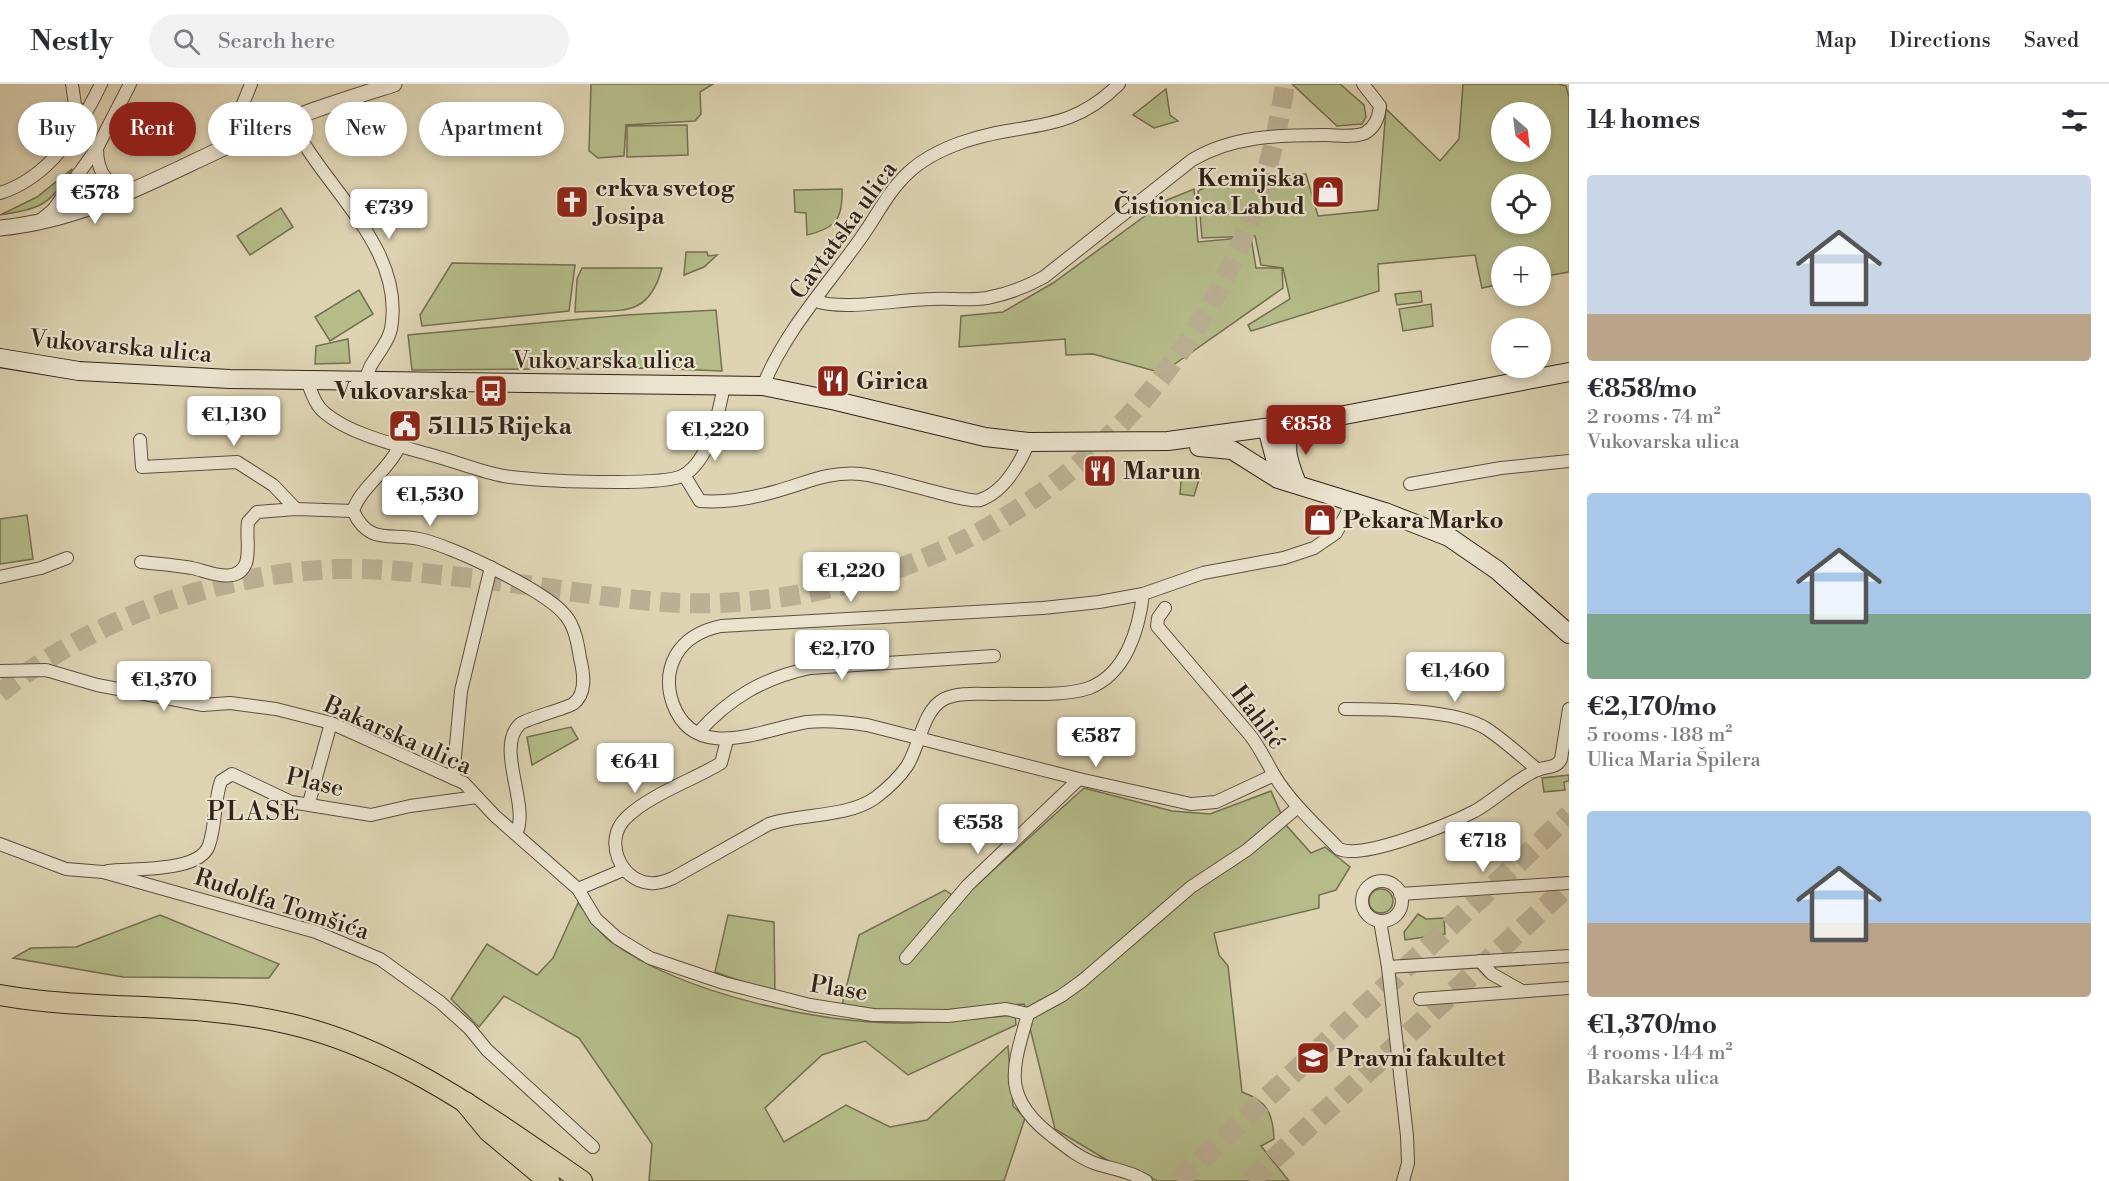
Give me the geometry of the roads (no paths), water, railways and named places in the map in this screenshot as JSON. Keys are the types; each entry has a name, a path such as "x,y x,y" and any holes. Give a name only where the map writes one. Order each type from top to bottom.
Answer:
{"highway":[{"path":"466,1103 489,1131 549,1181"}],"main road":[{"name":"Vukovarska ulica","path":"0,358 88,371 307,381 764,386 836,400 985,437 1029,442 1168,441 1267,428 1276,462 1296,483"},
{"path":"1262,469 1257,450 1267,428 1569,372"},
{"path":"1296,483 1287,450 1290,430 1298,423"},
{"name":"Vukovarska ulica","path":"1168,441 1232,450 1278,479 1428,527 1470,549 1569,634"},
{"path":"0,995 87,1006 246,1016 290,1023 330,1035 372,1052 426,1079 578,1178 592,1181"}],"street":[{"path":"72,84 75,102"},
{"path":"91,102 101,84"},
{"path":"130,84 97,148 99,167 108,182 120,188 142,188"},
{"path":"244,102 251,84"},
{"path":"313,110 394,84"},
{"name":"Cavtatska ulica","path":"764,386 780,348 816,302 891,191 927,158 976,138 1059,122 1090,108 1119,84"},
{"path":"816,302 835,304 934,298 964,300 985,298 1030,285 1044,277 1184,167 1213,149 1268,136 1363,134 1376,123 1380,105 1363,84"},
{"path":"0,192 22,184 45,168 56,156"},
{"path":"36,223 54,210 91,156"},
{"path":"0,228 36,223 100,206 210,156"},
{"path":"310,156 375,246 387,277 391,302 390,331 369,365 365,382"},
{"path":"78,174 80,191 85,199 100,206"},
{"path":"307,381 314,400 326,415 399,447 504,477 649,482 669,481 684,475 696,464 718,418 724,386"},
{"path":"140,440 142,467 237,462 273,485 296,509"},
{"path":"684,475 700,501 715,502 753,496 792,487 819,476 842,474 889,477 968,500 982,500 1008,478 1018,465 1029,442"},
{"path":"353,511 358,500 393,461 399,447"},
{"path":"1410,484 1501,468 1569,461"},
{"path":"1274,775 1233,797 1203,804 1191,804 919,740 867,725 834,721 798,724 727,740 698,733 683,722 676,711 669,686 672,663 680,649 692,637 709,629 792,621 1043,608 1099,602 1143,594 1203,573 1284,558 1314,548 1336,533 1353,502"},
{"path":"141,562 194,568 213,575 229,576 242,569 247,560 247,529 252,517 264,510 353,511"},
{"path":"353,511 361,526 372,534 420,539 491,567 566,615 573,629 582,666 583,689 580,699 554,714 520,724 513,736 511,762 521,816 517,832"},
{"path":"0,577 41,568 67,558"},
{"path":"453,778 461,691 491,567"},
{"path":"727,740 721,763 633,812 620,825 616,832 617,855 623,870 643,882 660,882 673,878 769,824 852,808 873,800 900,776 933,710 946,698 956,695 1088,688 1097,683 1123,658 1132,645 1143,594"},
{"name":"Hahlić","path":"1165,608 1158,618 1157,626 1262,750 1274,775 1298,807 1339,849 1347,852 1360,852 1448,823 1476,810 1538,770"},
{"path":"698,733 712,717 762,681 781,674 810,668 994,656"},
{"name":"Bakarska ulica","path":"0,671 46,670 97,685 202,705 230,703 265,708 331,723 464,783 495,816 517,832 578,889"},
{"path":"1345,709 1435,714 1473,722 1487,729 1538,770 1560,763 1569,710"},
{"path":"309,803 331,723"},
{"name":"Plase","path":"103,872 176,866 201,857 209,845 218,791 226,776 239,776 291,802 309,803 371,815 410,806 477,797"},
{"path":"906,958 968,885 1079,779"},
{"path":"1146,1181 1137,1175 1093,1162 1071,1150 1039,1126 1025,1111 1016,1092 1014,1075 1017,1048 1028,1014 1082,981 1191,887 1247,850 1298,807"},
{"name":"Rudolfa Tomšića","path":"0,844 66,869 103,872 316,932 380,958 440,1002 469,1028 487,1050 593,1147"},
{"path":"578,889 623,870"},
{"path":"1380,921 1397,913 1401,902 1396,887 1385,881 1372,883 1367,887 1362,898 1364,911 1380,921 1388,967 1407,1136 1408,1163 1403,1181"},
{"path":"1400,894 1569,884"},
{"name":"Plase","path":"578,889 606,929 633,950 650,958 753,991 838,1011 926,1016 1006,1009 1028,1014"},
{"path":"1388,967 1569,956"},
{"path":"1480,961 1492,974 1522,991"},
{"path":"1420,999 1569,988"}],"tunnel":[{"path":"0,693 36,666 75,643 159,604 203,590 293,572 338,569 395,571 489,580 661,602 719,603 826,589 926,558 1016,510 1097,448 1165,372 1221,286 1261,189 1285,84"},
{"path":"1178,1181 1569,815"},
{"path":"1250,1181 1569,885"}],"place":[{"name":"Kemijska Čistionica Labud","path":"1328,192"},
{"name":"crkva svetog Josipa","path":"572,202"},
{"name":"Girica","path":"833,381"},
{"name":"Vukovarska","path":"491,391"},
{"name":"51115 Rijeka","path":"405,426"},
{"name":"Marun","path":"1100,471"},
{"name":"Pekara Marko","path":"1320,520"},
{"name":"Pravni fakultet","path":"1313,1058"}],"district":[{"name":"PLASE","path":"254,811"}]}
